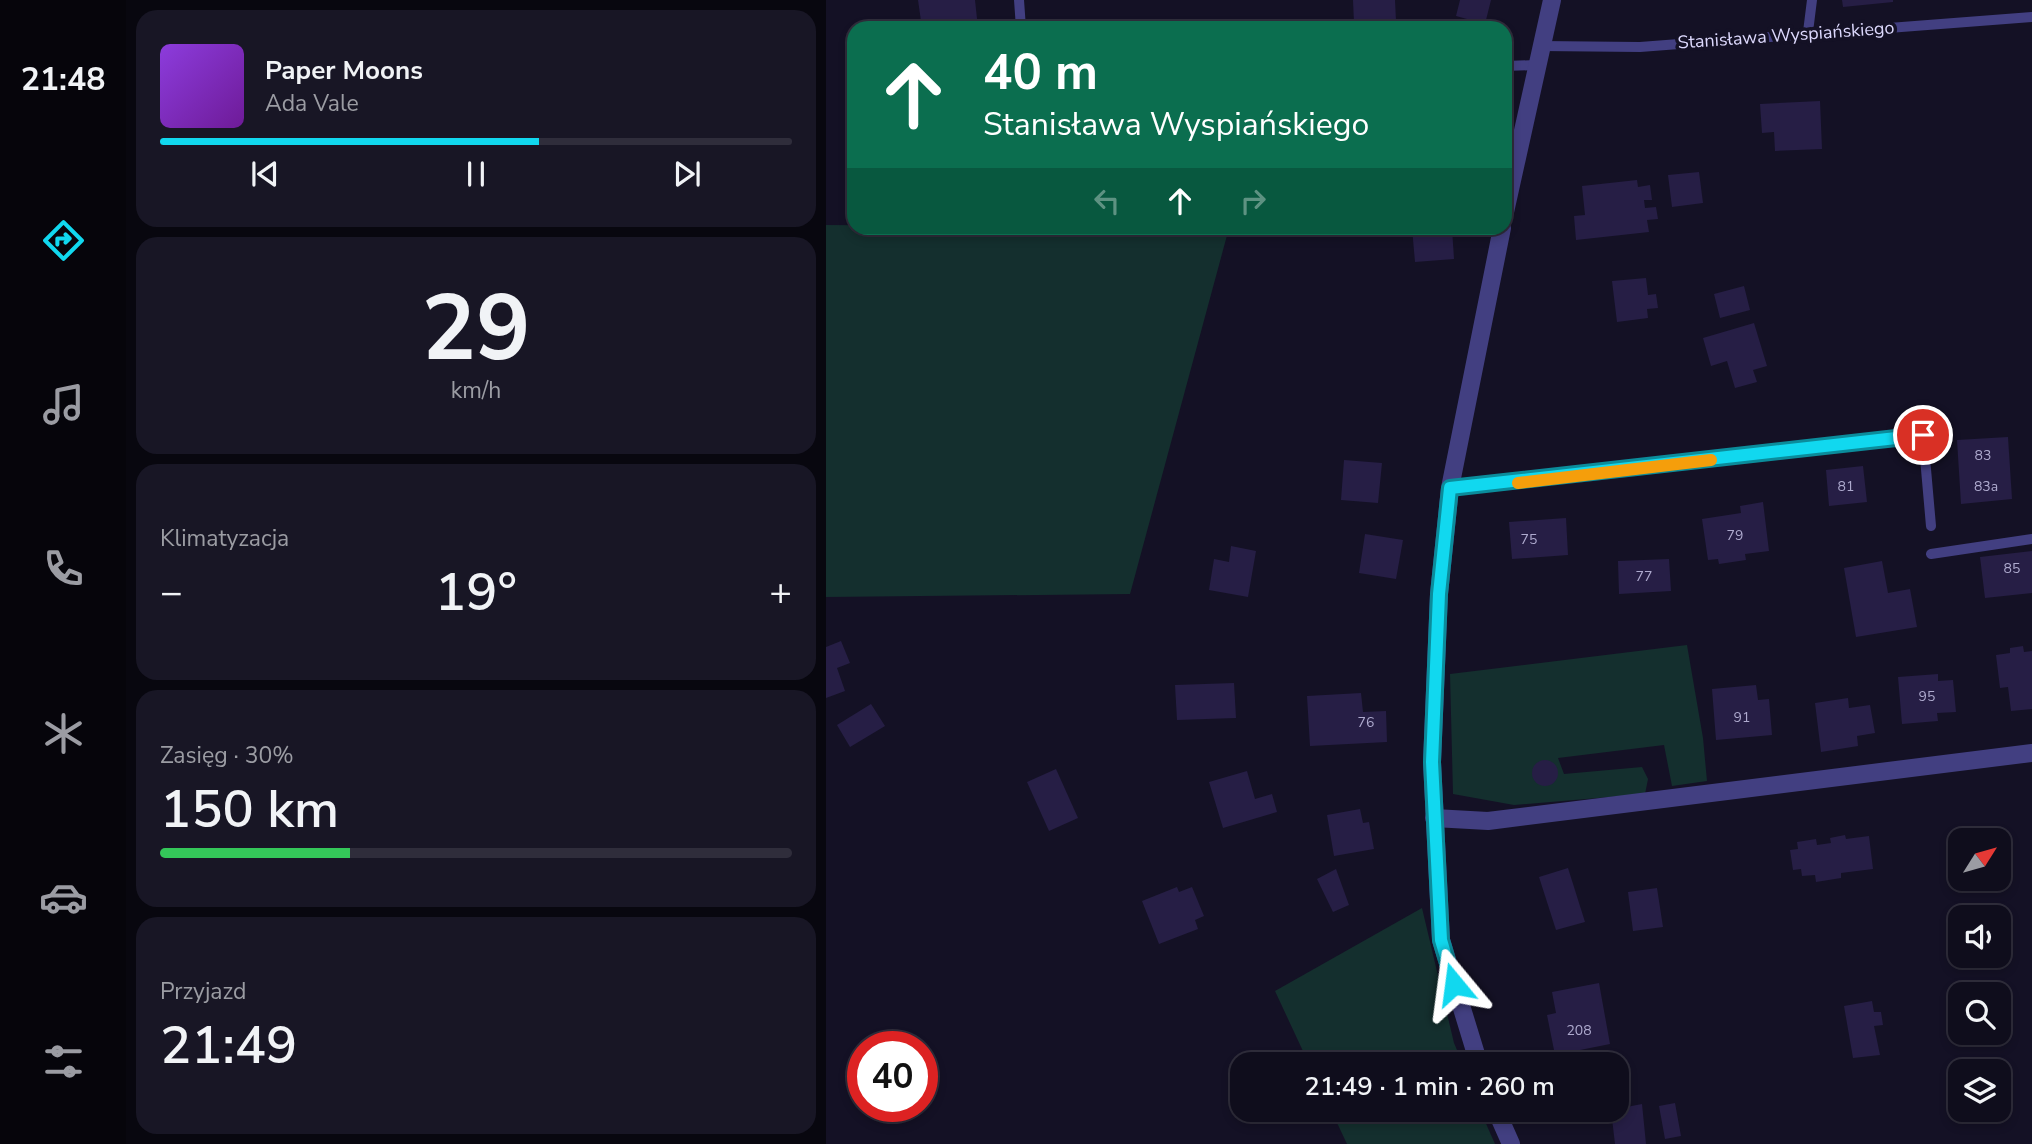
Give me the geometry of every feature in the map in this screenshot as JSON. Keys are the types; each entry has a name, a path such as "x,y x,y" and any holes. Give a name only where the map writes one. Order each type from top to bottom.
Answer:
{"street":[{"path":"1512,179 1552,0"},
{"path":"1475,1052 1441,940 1434,818 1434,678 1450,488 1501,235"},
{"path":"1434,818 1488,821 2032,753"},
{"path":"1501,1122 1511,1144"}],"lane":[{"path":"1019,0 1020,21"},
{"path":"1808,32 1812,0"},
{"name":"Stanisława Wyspiańskiego","path":"1540,46 1640,47 1808,32 2032,17"},
{"path":"1512,66 1536,65"},
{"path":"1450,488 1923,435 1931,526"},
{"path":"1931,554 2032,538"}],"green space":[{"path":"826,225 847,225 847,235 1227,235 1130,594 826,597"},
{"path":"1687,645 1703,738 1707,781 1672,786 1664,745 1558,758 1564,774 1642,767 1648,779 1645,794 1514,805 1453,794 1450,674"},
{"path":"1422,908 1458,1052 1303,1052 1275,991"},
{"path":"1337,1122 1485,1122 1495,1144 1347,1144"}],"building":[{"path":"918,0 975,0 977,21 921,21"},
{"path":"1353,0 1395,0 1396,21 1354,21"},
{"path":"1460,0 1491,0 1486,21 1456,16"},
{"path":"1842,0 1893,0 1893,2 1843,7"},
{"path":"1820,101 1822,149 1775,151 1774,132 1762,133 1760,104"},
{"path":"1699,172 1703,203 1672,207 1668,175"},
{"path":"1637,180 1638,187 1650,185 1652,200 1644,200 1645,208 1656,207 1658,219 1647,220 1649,232 1576,240 1574,216 1585,215 1582,186"},
{"path":"1413,235 1452,235 1454,259 1415,262"},
{"path":"1646,278 1648,295 1656,294 1658,308 1647,309 1648,318 1617,322 1612,281"},
{"path":"1744,286 1750,310 1720,318 1714,294"},
{"path":"1754,323 1767,366 1753,370 1757,382 1735,388 1727,361 1711,366 1703,338"},
{"path":"2008,437 2012,499 1961,504 1957,440"},
{"path":"1344,460 1382,463 1378,503 1341,500"},
{"path":"1863,466 1867,502 1829,506 1826,470"},
{"path":"1763,502 1769,551 1745,554 1746,560 1719,564 1718,559 1708,560 1702,519 1741,513 1740,506"},
{"path":"1566,518 1568,555 1512,559 1509,522"},
{"path":"1365,534 1403,540 1396,579 1359,573"},
{"path":"1231,546 1256,551 1248,597 1209,590 1214,559 1229,562"},
{"path":"2032,551 2032,593 1985,598 1980,557"},
{"path":"1669,559 1671,591 1619,594 1618,561"},
{"path":"1882,561 1888,593 1910,589 1917,627 1856,637 1844,568"},
{"path":"841,641 850,663 837,668 845,691 826,698 826,647"},
{"path":"2023,646 2024,652 2032,651 2032,709 2011,711 2008,687 2000,688 1996,655 2010,653 2010,648"},
{"path":"1938,674 1938,681 1953,680 1956,712 1937,713 1938,721 1902,724 1898,677"},
{"path":"1234,683 1236,718 1177,720 1175,685"},
{"path":"1756,685 1758,700 1769,699 1772,735 1716,740 1712,689"},
{"path":"1361,693 1363,712 1386,711 1387,742 1310,746 1307,696"},
{"path":"1848,698 1849,708 1870,705 1875,733 1857,736 1858,746 1821,752 1815,703"},
{"path":"871,704 885,726 850,747 837,725"},
{"path":"1545,760 1554,764 1558,773 1554,782 1545,786 1536,782 1532,773 1536,764"},
{"path":"1056,769 1078,818 1049,831 1027,782"},
{"path":"1247,771 1255,799 1272,794 1277,812 1223,828 1209,782"},
{"path":"1360,809 1363,823 1369,822 1374,849 1334,856 1327,815"},
{"path":"1845,835 1846,839 1869,836 1873,869 1841,873 1841,878 1816,882 1815,875 1802,876 1801,869 1793,870 1790,850 1798,849 1797,842 1816,839 1817,845 1831,843 1830,838"},
{"path":"1568,868 1585,922 1556,930 1539,877"},
{"path":"1336,869 1349,905 1333,912 1317,879"},
{"path":"1177,887 1179,892 1192,887 1204,916 1195,920 1198,929 1159,944 1142,901"},
{"path":"1657,888 1663,927 1633,931 1628,892"},
{"path":"1599,983 1610,1044 1570,1052 1554,1052 1547,1015 1556,1013 1552,992"},
{"path":"1872,1001 1874,1012 1881,1012 1883,1025 1874,1026 1880,1055 1853,1058 1844,1006"},
{"path":"1675,1103 1681,1136 1665,1139 1659,1106"},
{"path":"1642,1104 1646,1144 1615,1144 1612,1122 1629,1122 1629,1107"}],"slow traffic":[{"path":"1518,483 1711,460"}],"route":[{"path":"1454,984 1441,940 1432,762 1439,594 1450,488 1477,488 1923,435"}]}
